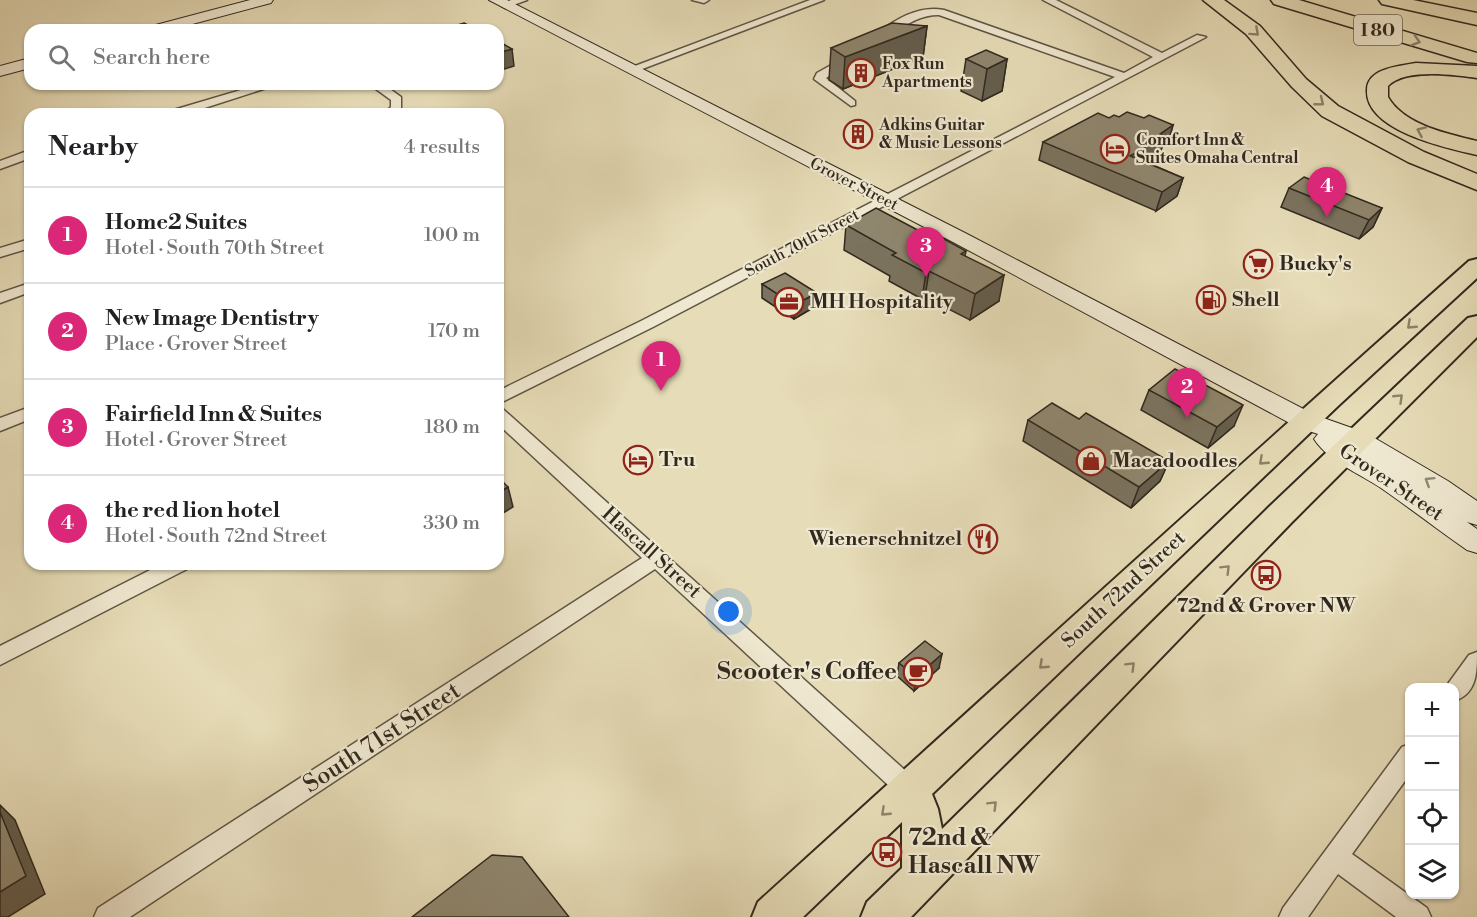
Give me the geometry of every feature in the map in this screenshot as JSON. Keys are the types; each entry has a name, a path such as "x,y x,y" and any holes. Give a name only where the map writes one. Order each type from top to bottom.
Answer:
{"highway":[{"path":"1212,0 1241,20 1264,40 1299,83 1318,102 1347,122 1477,183"},
{"name":"I 80","path":"1280,0 1477,59"},
{"name":"I 80","path":"1331,0 1471,39"},
{"path":"1336,0 1471,39"},
{"path":"1388,0 1477,19"},
{"path":"1477,72 1432,68 1405,71 1386,77 1376,91 1384,108 1404,122 1434,136 1477,148"},
{"path":"1385,141 1477,171"}],"main road":[{"path":"176,24 266,0"},
{"name":"Grover Street","path":"508,2 1350,446 1439,488 1477,515"},
{"path":"0,70 24,64"},
{"name":"South 72nd Street","path":"773,917 1306,421 1477,266"},
{"path":"882,917 1350,446 1477,323"},
{"name":"Grover Street","path":"1350,446 1389,481 1477,543"},
{"path":"909,789 918,802 921,816 922,876"}],"street":[{"path":"633,69 819,0"},
{"path":"1048,0 1161,57"},
{"path":"851,103 820,79 821,75 885,33 925,11 940,12 1124,76"},
{"name":"South 70th Street","path":"504,396 1201,37"},
{"path":"191,108 250,90"},
{"path":"384,90 397,99 399,105 396,108"},
{"path":"0,165 24,156"},
{"path":"0,253 24,245"},
{"path":"0,298 24,289"},
{"path":"0,425 24,415"},
{"name":"Hascall Street","path":"504,419 909,789"},
{"name":"South 71st Street","path":"107,917 657,558"},
{"path":"0,656 168,570"},
{"path":"1459,686 1477,661"},
{"path":"1292,917 1405,761"},
{"path":"1335,856 1418,917"}],"building":[{"path":"892,23 927,26 845,57 831,48"},
{"path":"504,44 512,49 504,51"},
{"path":"986,50 1007,59 987,69 966,59"},
{"path":"1127,112 1144,118 1149,115 1173,125 1160,134 1166,136 1130,156 1183,178 1162,192 1043,142 1098,113 1109,118 1114,115 1119,117"},
{"path":"1304,177 1382,208 1369,220 1289,188"},
{"path":"876,208 929,236 933,233 966,251 961,254 1004,275 975,294 929,271 926,273 892,255 896,253 846,225"},
{"path":"785,273 817,293 794,305 762,284"},
{"path":"1175,369 1243,405 1217,427 1149,390"},
{"path":"1052,403 1079,419 1086,413 1169,461 1139,487 1028,420"},
{"path":"925,641 942,654 916,677 899,663"},
{"path":"0,812 26,876 0,892"},
{"path":"492,855 522,857 569,917 412,917"}],"place":[{"name":"Fox Run Apartments","path":"861,73"},
{"name":"Adkins Guitar & Music Lessons","path":"858,134"},
{"name":"Comfort Inn & Suites Omaha Central","path":"1115,149"},
{"name":"the red lion hotel","path":"1327,217"},
{"name":"Bucky's","path":"1258,264"},
{"name":"Fairfield Inn & Suites","path":"926,277"},
{"name":"Shell","path":"1211,300"},
{"name":"MH Hospitality","path":"789,302"},
{"name":"Home2 Suites","path":"661,391"},
{"name":"New Image Dentistry","path":"1187,418"},
{"name":"Tru","path":"638,460"},
{"name":"Macadoodles","path":"1091,461"},
{"name":"Wienerschnitzel","path":"983,539"},
{"name":"72nd & Grover NW","path":"1266,575"},
{"name":"Scooter's Coffee","path":"918,672"},
{"name":"72nd & Hascall NW","path":"887,852"}]}
